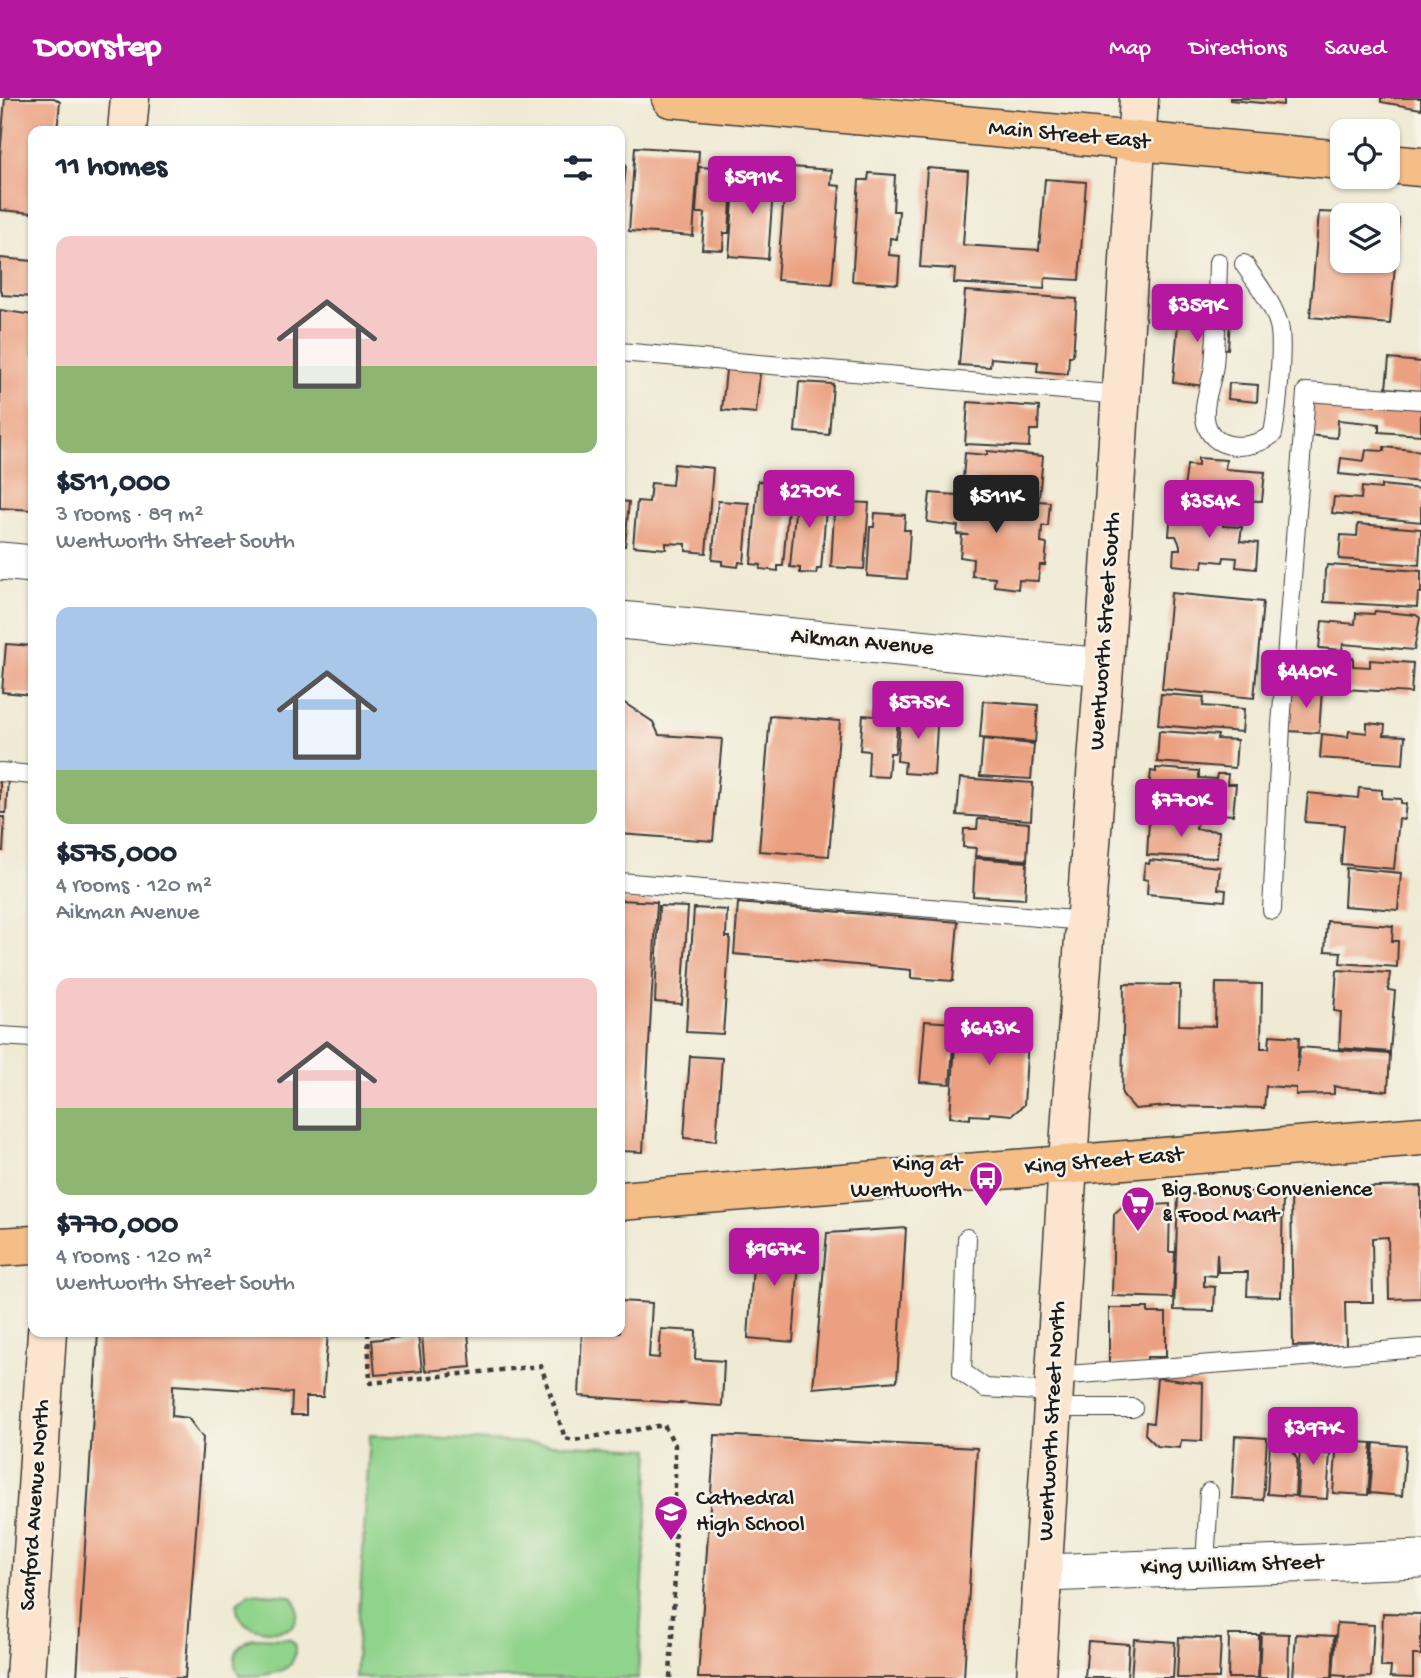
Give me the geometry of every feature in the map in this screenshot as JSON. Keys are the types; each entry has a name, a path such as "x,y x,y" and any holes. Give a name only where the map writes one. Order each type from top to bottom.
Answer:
{"main road":[{"path":"127,126 130,98"},
{"name":"Main Street East","path":"671,98 1330,159"},
{"name":"Wentworth Street South","path":"1069,1165 1104,667 1139,98"},
{"path":"1400,165 1421,167"},
{"name":"King Street East","path":"625,1201 1421,1136"},
{"name":"Wentworth Street North","path":"1036,1678 1069,1165"},
{"path":"0,1247 28,1245"},
{"name":"Sanford Avenue North","path":"25,1678 47,1337"}],"street":[{"path":"0,561 28,564"},
{"name":"Aikman Avenue","path":"625,620 1104,667"},
{"name":"King William Street","path":"1044,1573 1421,1559"}],"lane":[{"path":"1218,262 1213,365 1205,417 1213,436 1221,442 1246,447 1256,445 1273,435 1280,342 1279,326 1244,264"},
{"path":"625,352 1121,395"},
{"path":"1272,910 1282,711 1306,392 1421,400"},
{"path":"0,772 28,775"},
{"path":"625,882 1085,921"},
{"path":"0,1036 28,1038"},
{"path":"967,1238 962,1372 985,1388 1055,1392 1133,1408"},
{"path":"1055,1392 1421,1348"},
{"path":"1205,1567 1209,1492"}],"path":[{"path":"368,1337 370,1383 541,1366 565,1438 573,1440 664,1425 675,1445 675,1573 670,1678"}],"green space":[{"path":"370,1435 650,1449 638,1678 355,1678"},
{"path":"249,1593 291,1596 298,1611 293,1627 266,1631 248,1625 238,1612 237,1603"},
{"path":"253,1638 289,1639 294,1643 295,1654 292,1662 278,1672 240,1676 235,1664 236,1653 242,1644"}],"building":[{"path":"5,98 54,98 60,102 58,126 28,126 28,213 0,210 0,156"},
{"path":"1283,98 1283,105 1230,100"},
{"path":"1381,98 1421,98 1421,109 1381,102"},
{"path":"635,147 699,151 693,236 629,231"},
{"path":"699,167 733,169 729,233 724,233 723,250 702,249 705,213 696,213"},
{"path":"791,167 832,170 831,185 840,186 832,284 777,280 785,184 790,185"},
{"path":"927,168 968,171 963,245 1039,250 1045,179 1086,182 1079,280 1045,278 1044,289 954,283 955,269 920,267"},
{"path":"869,173 895,175 893,211 899,211 897,239 890,238 889,255 900,256 898,284 852,281 859,180 868,180"},
{"path":"735,174 774,176 768,259 729,256"},
{"path":"1319,212 1330,212 1330,273 1394,273 1390,324 1310,317"},
{"path":"0,258 28,261 28,297 2,295"},
{"path":"965,291 1077,299 1073,356 1069,356 1068,374 1037,371 1038,362 991,358 990,367 959,365"},
{"path":"1184,307 1207,307 1212,319 1230,321 1228,349 1210,348 1206,352 1205,386 1173,382 1179,312"},
{"path":"0,310 28,314 28,510 0,508"},
{"path":"1389,359 1421,362 1421,391 1386,388"},
{"path":"726,370 760,373 756,413 722,410"},
{"path":"799,382 833,384 829,435 795,432"},
{"path":"1229,383 1258,385 1257,402 1228,399"},
{"path":"1318,398 1421,403 1421,435 1379,432 1379,424 1338,420 1337,438 1308,435 1311,405"},
{"path":"968,402 1039,407 1038,430 1030,430 1029,447 965,444"},
{"path":"1384,447 1421,451 1421,482 1339,474 1341,458 1364,461 1366,450 1384,451"},
{"path":"987,451 1043,456 1039,498 975,493 976,480 963,479 965,453 987,455"},
{"path":"1198,458 1226,460 1225,469 1265,472 1262,501 1183,498 1187,465 1198,466"},
{"path":"674,464 713,468 706,553 686,551 686,544 666,543 666,549 633,546 637,501 649,502 651,483 672,485"},
{"path":"758,481 778,483 776,505 788,507 783,566 778,566 778,571 760,569 761,565 751,564"},
{"path":"1381,485 1421,489 1421,522 1332,513 1334,497 1361,499 1362,487 1381,489"},
{"path":"797,490 832,493 831,510 826,509 821,569 817,569 816,574 800,573 800,568 790,567"},
{"path":"930,493 1050,502 1048,526 1042,526 1041,543 1047,544 1045,565 1040,565 1038,581 1019,580 1018,589 994,586 995,578 972,576 973,559 960,557 962,535 969,535 957,534 958,526 927,522"},
{"path":"718,501 749,503 744,563 739,562 738,567 722,565 722,561 712,560"},
{"path":"625,502 629,502 625,546"},
{"path":"845,502 869,503 864,569 831,567 834,514 844,515"},
{"path":"1171,510 1225,514 1223,526 1242,527 1240,541 1258,543 1256,569 1236,567 1237,558 1224,557 1223,562 1203,560 1202,568 1173,565 1174,549 1180,549 1180,545 1176,536 1169,536"},
{"path":"875,513 905,515 904,530 910,530 907,579 867,576 870,527 874,527"},
{"path":"1358,524 1421,529 1419,565 1339,559 1341,535 1357,536"},
{"path":"1328,565 1421,571 1421,593 1418,593 1417,607 1324,602 1325,570"},
{"path":"1171,593 1263,602 1254,698 1162,689"},
{"path":"1375,611 1416,615 1420,618 1414,650 1343,644 1342,650 1319,648 1322,621 1355,624 1356,613 1374,614"},
{"path":"6,644 28,646 28,695 2,692"},
{"path":"1329,656 1353,658 1353,666 1370,667 1370,660 1413,663 1411,693 1327,688"},
{"path":"1292,687 1322,689 1319,733 1289,731"},
{"path":"1161,694 1204,697 1203,706 1244,709 1242,732 1158,725"},
{"path":"983,701 1038,705 1035,742 980,738"},
{"path":"625,703 653,722 659,735 722,739 713,841 625,834"},
{"path":"876,706 899,707 895,753 890,753 888,777 868,776 869,751 860,750 863,715 875,716"},
{"path":"901,708 938,711 934,775 904,773 905,762 897,761"},
{"path":"770,716 840,721 829,856 759,851"},
{"path":"1367,723 1385,725 1384,735 1405,736 1403,764 1320,758 1322,734 1348,737 1349,731 1367,733"},
{"path":"1159,731 1218,735 1217,739 1237,740 1235,768 1157,762"},
{"path":"983,739 1034,744 1031,779 980,776"},
{"path":"1156,768 1199,771 1199,778 1216,779 1217,774 1228,774 1227,784 1236,784 1233,815 1192,812 1192,806 1153,803 1155,790 1149,789 1151,771 1156,772"},
{"path":"0,776 8,777 6,813 0,813"},
{"path":"960,778 1033,783 1031,820 957,815"},
{"path":"1359,788 1382,790 1382,798 1401,799 1401,803 1406,804 1404,820 1399,819 1394,869 1341,864 1344,825 1305,822 1308,793 1358,798"},
{"path":"0,817 5,817 3,851 0,851"},
{"path":"1152,817 1197,822 1196,829 1219,831 1217,858 1147,855 1149,821"},
{"path":"978,819 1029,823 1027,860 975,856 976,848 963,847 964,829 977,829"},
{"path":"975,858 1027,862 1025,899 973,896"},
{"path":"1150,860 1220,867 1218,889 1226,890 1225,901 1147,894 1148,880 1143,879 1145,863 1149,864"},
{"path":"1346,868 1401,873 1398,910 1344,906"},
{"path":"625,900 657,902 643,1152 625,1151"},
{"path":"738,903 958,922 953,981 911,978 911,970 734,954"},
{"path":"659,906 688,907 682,1004 655,1002"},
{"path":"694,908 727,910 726,937 730,937 723,1034 686,1032"},
{"path":"1327,921 1393,926 1392,941 1398,941 1397,967 1340,963 1341,952 1325,951"},
{"path":"1337,970 1390,973 1388,990 1395,991 1390,1052 1339,1048 1341,1012 1334,1011"},
{"path":"1216,983 1262,984 1261,1048 1269,1048 1270,1035 1299,1037 1297,1072 1300,1047 1390,1054 1388,1091 1334,1086 1334,1094 1296,1095 1296,1088 1266,1086 1264,1108 1168,1106 1135,1109 1122,1094 1124,984 1180,985 1179,1025 1215,1026"},
{"path":"957,1017 1029,1022 1024,1105 1012,1115 990,1113 989,1116 970,1115 970,1119 950,1117"},
{"path":"925,1021 955,1023 950,1084 920,1082"},
{"path":"690,1056 722,1058 716,1141 684,1138"},
{"path":"1421,1186 1421,1298 1389,1299 1388,1237 1372,1238 1373,1302 1345,1302 1346,1345 1293,1346 1291,1189"},
{"path":"1219,1191 1283,1192 1281,1297 1247,1296 1248,1272 1218,1272 1217,1253 1216,1276 1204,1275 1204,1286 1215,1287 1214,1311 1174,1310 1178,1194 1219,1195"},
{"path":"1170,1204 1169,1252 1175,1252 1173,1298 1112,1296 1114,1214 1122,1207"},
{"path":"906,1228 897,1381 813,1388 827,1233"},
{"path":"801,1235 793,1342 748,1338 755,1236"},
{"path":"625,1301 652,1303 649,1357 659,1358 661,1329 696,1331 695,1359 724,1361 722,1406 579,1396 582,1337 625,1337"},
{"path":"1109,1308 1148,1308 1148,1313 1166,1313 1166,1357 1147,1357 1147,1364 1109,1364"},
{"path":"98,1337 328,1337 323,1397 306,1397 306,1415 291,1415 292,1393 173,1385 172,1416 188,1418 203,1438 185,1678 77,1678"},
{"path":"418,1337 422,1371 375,1375 372,1340"},
{"path":"422,1337 468,1337 471,1367 425,1371"},
{"path":"1157,1378 1203,1383 1202,1441 1181,1440 1180,1448 1157,1446 1145,1434 1146,1422 1153,1423"},
{"path":"1271,1427 1294,1428 1293,1452 1297,1459 1295,1496 1267,1494"},
{"path":"1301,1431 1324,1433 1323,1454 1330,1454 1327,1499 1297,1497"},
{"path":"715,1435 977,1448 964,1678 698,1678"},
{"path":"1235,1436 1267,1438 1263,1500 1232,1498"},
{"path":"1337,1441 1372,1443 1368,1495 1333,1493"},
{"path":"1374,1443 1406,1446 1402,1496 1370,1493"},
{"path":"1383,1613 1421,1614 1421,1655 1413,1655 1413,1678 1390,1677 1391,1667 1381,1667"},
{"path":"1337,1623 1374,1625 1371,1677 1344,1678 1345,1676 1333,1675"},
{"path":"1261,1633 1289,1634 1288,1678 1259,1678"},
{"path":"1296,1634 1334,1636 1332,1678 1293,1678"},
{"path":"1229,1635 1259,1635 1258,1678 1228,1678"},
{"path":"1179,1637 1221,1639 1219,1678 1177,1678"},
{"path":"1134,1639 1175,1642 1173,1678 1131,1678"},
{"path":"1088,1641 1129,1644 1127,1678 1085,1678"}],"place":[{"name":"King at Wentworth","path":"986,1208"},
{"name":"Big Bonus Convenience & Food Mart","path":"1138,1233"},
{"name":"Cathedral High School","path":"671,1542"}]}
